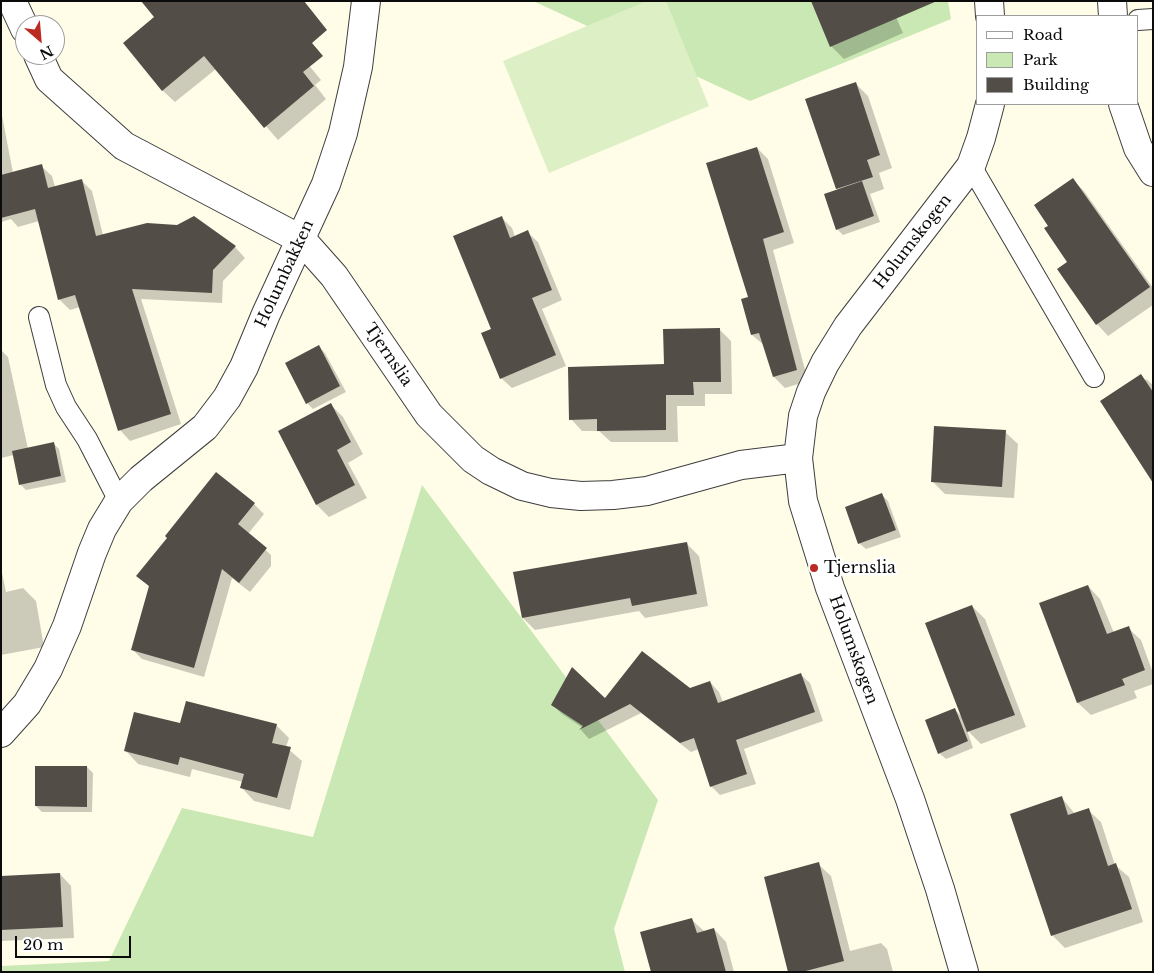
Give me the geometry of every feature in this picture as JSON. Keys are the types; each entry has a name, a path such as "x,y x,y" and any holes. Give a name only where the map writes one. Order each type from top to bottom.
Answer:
{"street":[{"path":"12,1 18,15"},
{"name":"Holumbakken","path":"1,733 27,704 48,669 67,626 102,529 119,501 141,479 205,427 227,398 244,367 266,314 302,240 326,184 342,133 358,67 366,1"},
{"path":"989,1 990,15"},
{"path":"1112,1 1113,15"},
{"name":"Tjernslia","path":"43,65 49,78 124,146 302,240 334,276 428,415 473,459 491,471 522,486 551,493 581,496 613,495 647,491 741,465 798,458"},
{"name":"Holumskogen","path":"964,972 940,889 910,799 830,588 804,501 798,458 803,416 811,392 825,363 848,326 971,166 990,105"},
{"path":"1123,105 1130,128 1153,172"}],"lane":[{"path":"1139,20 1153,19"},
{"path":"971,166 1000,212 1094,377"},
{"path":"39,317 56,385 66,408 87,439 119,501"}],"green space":[{"path":"533,1 948,1 951,19 750,101"},
{"path":"647,1 666,1 709,106 549,173 503,61"},
{"path":"422,485 658,800 614,929 625,972 1,972 1,966 109,961 182,808 313,837"}],"building":[{"path":"141,1 304,1 327,30 312,43 323,56 303,72 314,86 264,128 204,56 162,91 123,43 154,17"},
{"path":"811,1 937,1 830,47"},
{"path":"856,82 880,155 867,160 873,177 836,189 805,99"},
{"path":"757,147 784,232 763,239 797,370 773,377 759,333 751,335 741,299 748,297 706,163"},
{"path":"42,164 48,188 82,179 96,236 147,223 177,225 194,216 236,246 213,270 212,293 132,289 171,414 118,431 75,295 58,300 35,209 1,218 1,175"},
{"path":"1073,178 1150,287 1096,325 1057,269 1067,262 1044,228 1048,226 1034,205"},
{"path":"862,181 874,216 836,230 824,194"},
{"path":"502,216 510,238 528,230 552,290 532,298 556,355 500,379 481,333 491,329 453,236"},
{"path":"720,328 721,382 693,382 694,395 666,395 666,430 597,431 597,419 569,420 568,367 664,364 663,329"},
{"path":"319,345 340,386 306,404 285,363"},
{"path":"1141,374 1153,392 1153,483 1100,401"},
{"path":"331,403 351,442 337,450 355,485 316,505 278,431"},
{"path":"934,426 1006,430 1002,487 931,482"},
{"path":"54,442 61,476 19,485 12,451"},
{"path":"216,472 255,503 238,524 267,548 239,583 222,569 194,668 131,650 149,586 136,576"},
{"path":"882,493 896,530 858,544 845,507"},
{"path":"687,542 697,594 632,606 630,598 522,618 513,572"},
{"path":"1088,585 1107,634 1129,626 1145,670 1122,679 1125,685 1077,703 1039,603"},
{"path":"972,605 1015,715 967,732 925,623"},
{"path":"642,651 690,688 710,681 718,703 801,673 815,712 736,740 747,774 710,787 694,738 680,743 630,704 579,730 583,726 551,705 572,667 605,698"},
{"path":"186,701 277,724 272,743 291,747 277,798 240,788 244,774 180,757 178,765 124,751 134,712 180,723"},
{"path":"955,708 968,741 938,754 925,720"},
{"path":"35,766 87,766 87,807 35,806"},
{"path":"1062,796 1068,815 1089,808 1108,866 1116,863 1132,909 1051,936 1010,814"},
{"path":"819,862 844,961 802,972 788,972 764,877"},
{"path":"60,873 63,927 1,930 1,876"},
{"path":"692,918 697,933 714,928 726,972 651,972 640,932"}],"place":[{"name":"Tjernslia","path":"814,568"}]}
